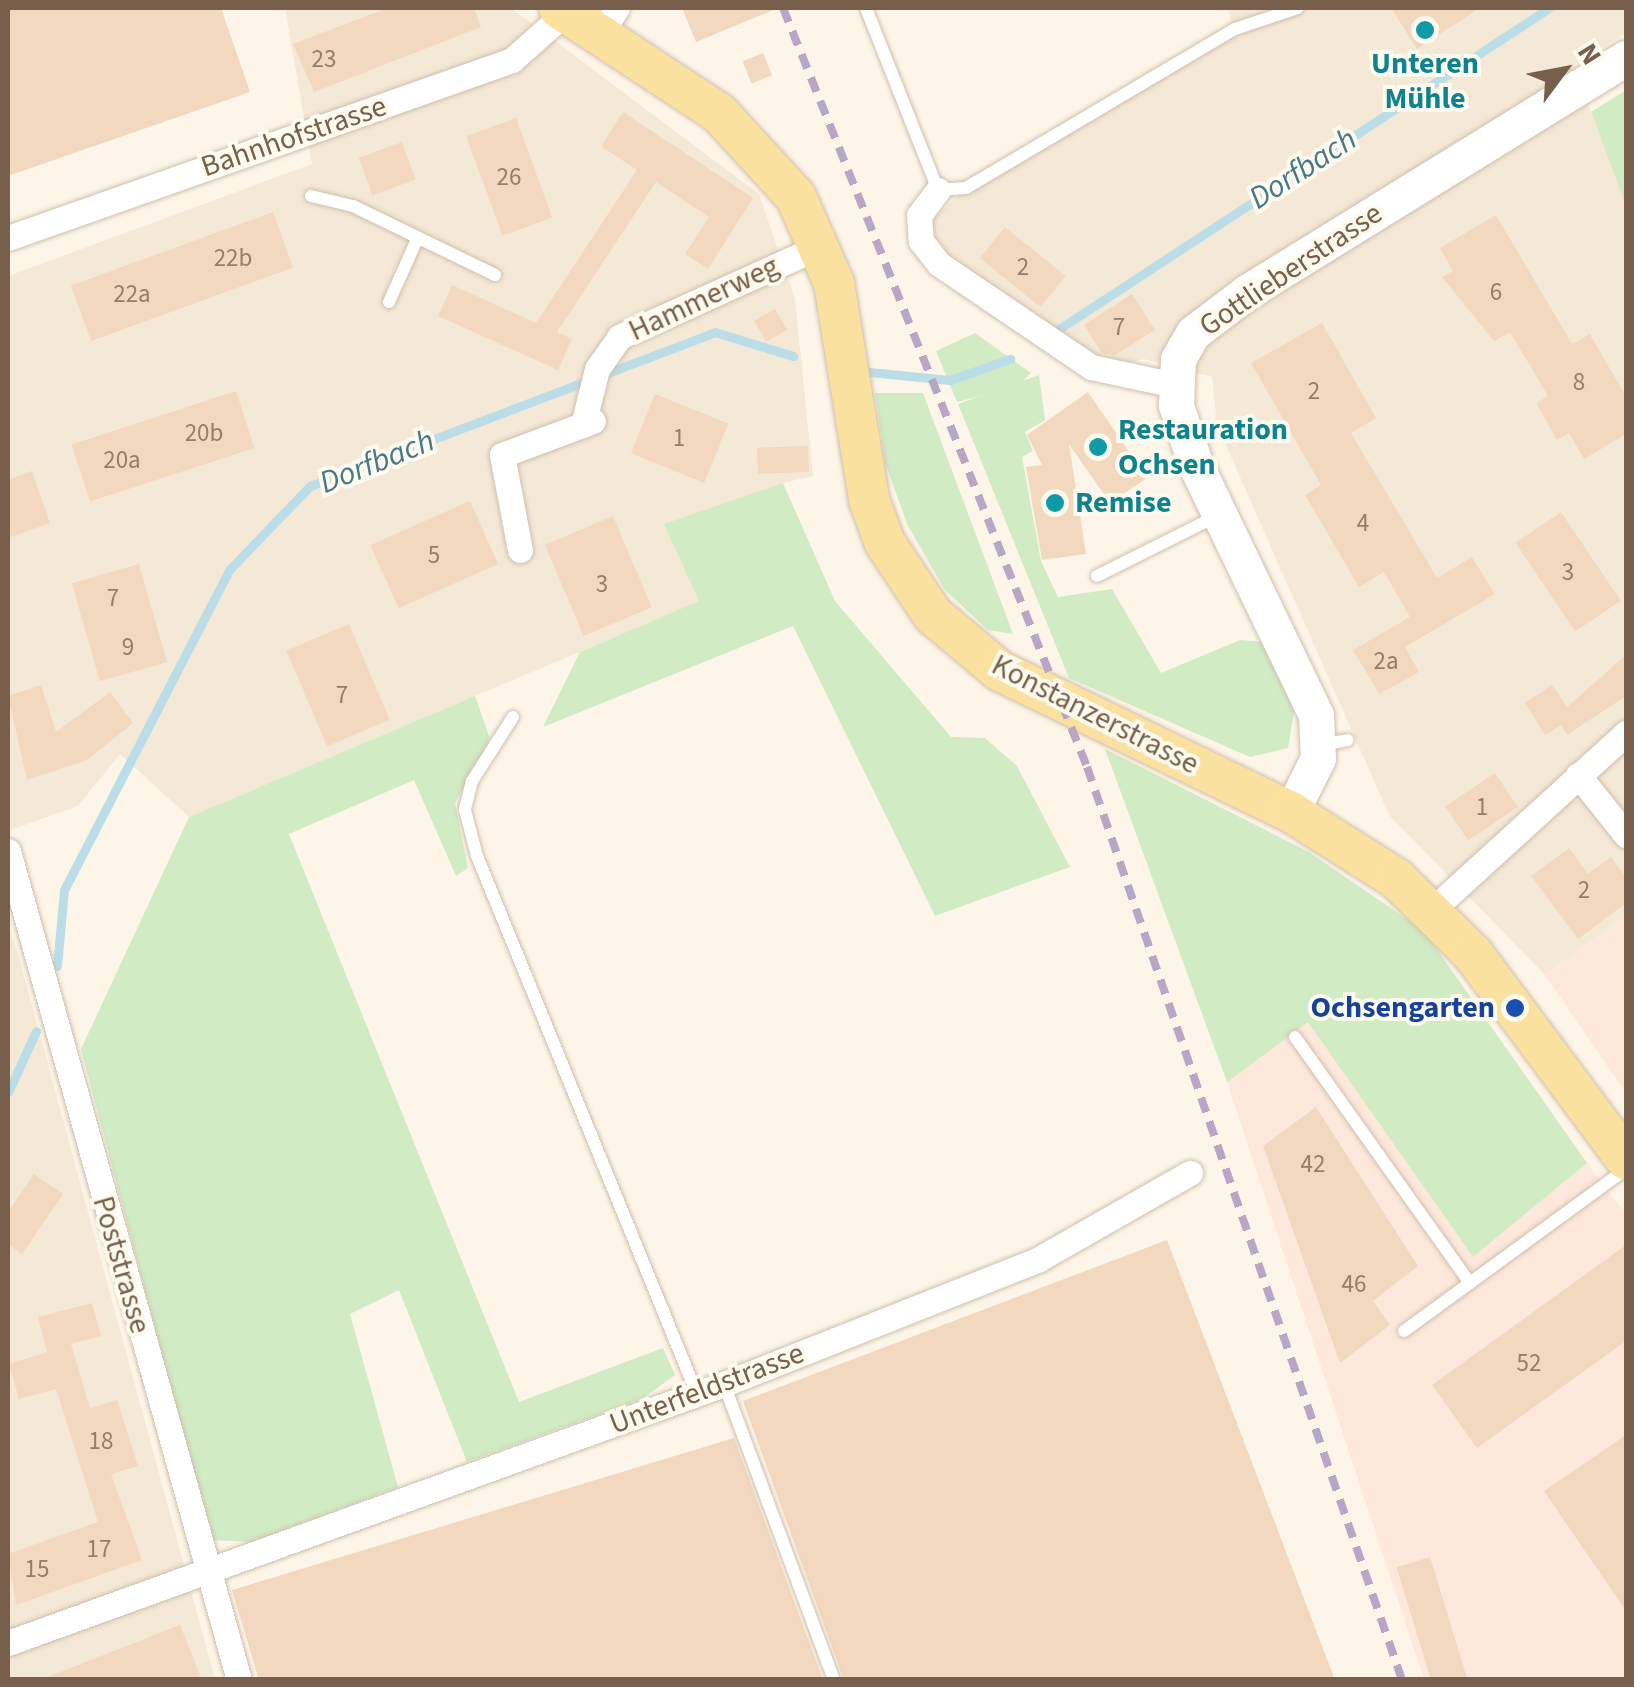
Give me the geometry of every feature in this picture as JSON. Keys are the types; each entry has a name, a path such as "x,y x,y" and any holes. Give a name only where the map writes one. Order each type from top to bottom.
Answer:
{"main road":[{"name":"Konstanzerstrasse","path":"562,10 608,21 739,129 784,180 821,246 885,543 965,646 1039,693 1291,812 1432,910 1626,1158"}],"street":[{"name":"Bahnhofstrasse","path":"8,238 512,60 562,10"},
{"name":"Gottlieberstrasse","path":"1175,385 1178,359 1214,314 1626,58"},
{"path":"938,190 919,216 921,241 939,264 1091,368 1175,385 1179,421 1219,514 1334,743 1291,812"},
{"name":"Hammerweg","path":"520,550 502,454 588,423 597,369 619,338 821,246"},
{"path":"1432,910 1626,733"},
{"path":"1578,775 1626,835"},
{"name":"Poststrasse","path":"8,850 239,1680"},
{"name":"Unterfeldstrasse","path":"8,1644 724,1384 1039,1260 1190,1172"}],"lane":[{"path":"866,8 938,190 966,188 1236,30 1298,8"},
{"path":"311,196 354,206 416,242 495,275"},
{"path":"389,302 416,242"},
{"path":"1097,576 1219,514"},
{"path":"513,717 472,780 466,810 477,856 696,1394"},
{"path":"1295,1037 1470,1283"},
{"path":"1404,1331 1626,1170"},
{"path":"724,1384 834,1680"}],"shaded area":[{"path":"285,8 511,8 759,194 795,299 813,476 783,483 700,601 189,817 120,754 78,806 8,831 8,276 312,164"},
{"path":"1227,8 1626,8 1626,33 1573,65 1626,205 1626,916 1545,975 1389,815 1217,425 1212,377 1144,359 1114,367 941,252 929,223 966,188 1235,29"},
{"path":"1626,916 1626,1093 1545,975"},
{"path":"8,924 18,954 215,1679 8,1679"},
{"path":"1308,1021 1473,1257 1587,1163 1626,1215 1626,1679 1424,1679 1227,1082"}],"green space":[{"path":"1626,90 1626,206 1591,112"},
{"path":"975,333 1031,373 1018,386 957,402 936,351"},
{"path":"1039,375 1045,420 1025,432 1033,451 1022,457 1041,561 1058,597 1112,589 1161,673 1240,640 1266,642 1294,712 1288,748 1250,757 1069,678 958,404"},
{"path":"875,393 923,393 1013,634 988,630 945,590 908,526 885,463"},
{"path":"783,483 835,601 951,737 985,738 1017,766 1070,867 935,916 793,626 543,727 580,652 699,601 664,524"},
{"path":"475,696 490,739 455,803 468,868 456,876 414,780 289,834 519,1402 663,1348 675,1375 642,1399 467,1462 399,1290 350,1314 398,1487 253,1542 211,1540 81,1049 189,817"},
{"path":"1105,749 1309,852 1424,931 1587,1163 1473,1257 1308,1022 1227,1082"}],"building":[{"path":"8,8 221,8 250,92 8,176"},
{"path":"388,8 474,8 481,27 314,92 293,44"},
{"path":"682,8 778,8 696,42"},
{"name":"Unteren Mühle","path":"1391,8 1480,8 1417,49"},
{"path":"763,53 772,75 752,83 743,61"},
{"path":"623,112 753,198 708,269 685,254 709,217 656,182 557,332 572,339 558,370 438,316 452,285 536,323 637,170 601,146"},
{"path":"516,118 552,218 502,236 466,136"},
{"path":"402,142 416,180 372,195 359,158"},
{"path":"273,212 293,267 91,341 71,286"},
{"path":"1496,215 1572,344 1590,334 1626,397 1626,434 1584,459 1569,433 1557,440 1536,403 1548,396 1510,332 1494,341 1442,277 1453,271 1440,248"},
{"path":"1005,227 1066,276 1040,307 980,258"},
{"path":"1132,294 1155,330 1115,355 1102,353 1084,325"},
{"path":"775,309 787,330 766,342 754,321"},
{"path":"1322,323 1376,418 1351,433 1437,578 1472,557 1495,594 1405,647 1419,672 1379,694 1353,650 1410,617 1384,572 1359,587 1305,495 1321,485 1251,363"},
{"path":"236,391 255,448 90,502 71,444"},
{"path":"1088,392 1147,478 1110,503 1069,444 1086,554 1042,560 1026,467 1042,465 1027,435"},
{"path":"655,394 728,424 704,483 631,453"},
{"path":"808,446 809,472 758,474 757,448"},
{"path":"32,471 50,523 8,538 8,480"},
{"path":"470,501 498,564 398,608 370,545"},
{"path":"1561,512 1621,601 1575,631 1515,543"},
{"path":"613,516 652,607 584,636 545,545"},
{"path":"139,564 167,662 100,681 72,583"},
{"path":"349,624 390,720 327,746 286,651"},
{"path":"1626,655 1626,696 1567,735 1561,725 1545,735 1525,703 1552,685 1567,707"},
{"path":"41,685 56,732 110,692 133,723 87,760 27,780 8,696"},
{"path":"1495,773 1518,807 1468,841 1445,807"},
{"path":"1569,848 1588,874 1611,857 1626,877 1626,903 1578,939 1531,876"},
{"path":"1316,1107 1418,1266 1373,1301 1390,1325 1340,1363 1263,1146"},
{"path":"34,1174 63,1194 22,1254 8,1244 8,1212"},
{"path":"1167,1240 1335,1680 844,1680 743,1401"},
{"path":"1626,1245 1626,1341 1477,1448 1432,1385"},
{"path":"92,1303 101,1336 71,1344 90,1408 117,1400 138,1466 111,1474 142,1560 16,1605 8,1554 98,1522 56,1389 19,1399 9,1364 47,1352 38,1317"},
{"path":"1626,1435 1626,1611 1544,1491"},
{"path":"734,1438 823,1680 259,1680 232,1590"},
{"path":"1430,1557 1468,1680 1431,1680 1397,1567"},
{"path":"180,1625 202,1680 45,1680 45,1678"}],"waterway":[{"name":"Dorfbach","path":"1056,331 1549,8"},
{"name":"Dorfbach","path":"57,966 64,890 230,569 310,486 715,332 793,356"},
{"name":"Dorfbach","path":"869,372 950,380 1010,359"},
{"name":"Dorfbach","path":"8,1092 36,1031"}],"railway":[{"path":"783,8 1087,767 1402,1680"}],"place":[{"name":"Unteren Mühle","path":"1425,30"},
{"name":"Restauration Ochsen","path":"1098,447"},
{"name":"Remise","path":"1055,503"},
{"name":"Ochsengarten","path":"1515,1008"}]}
